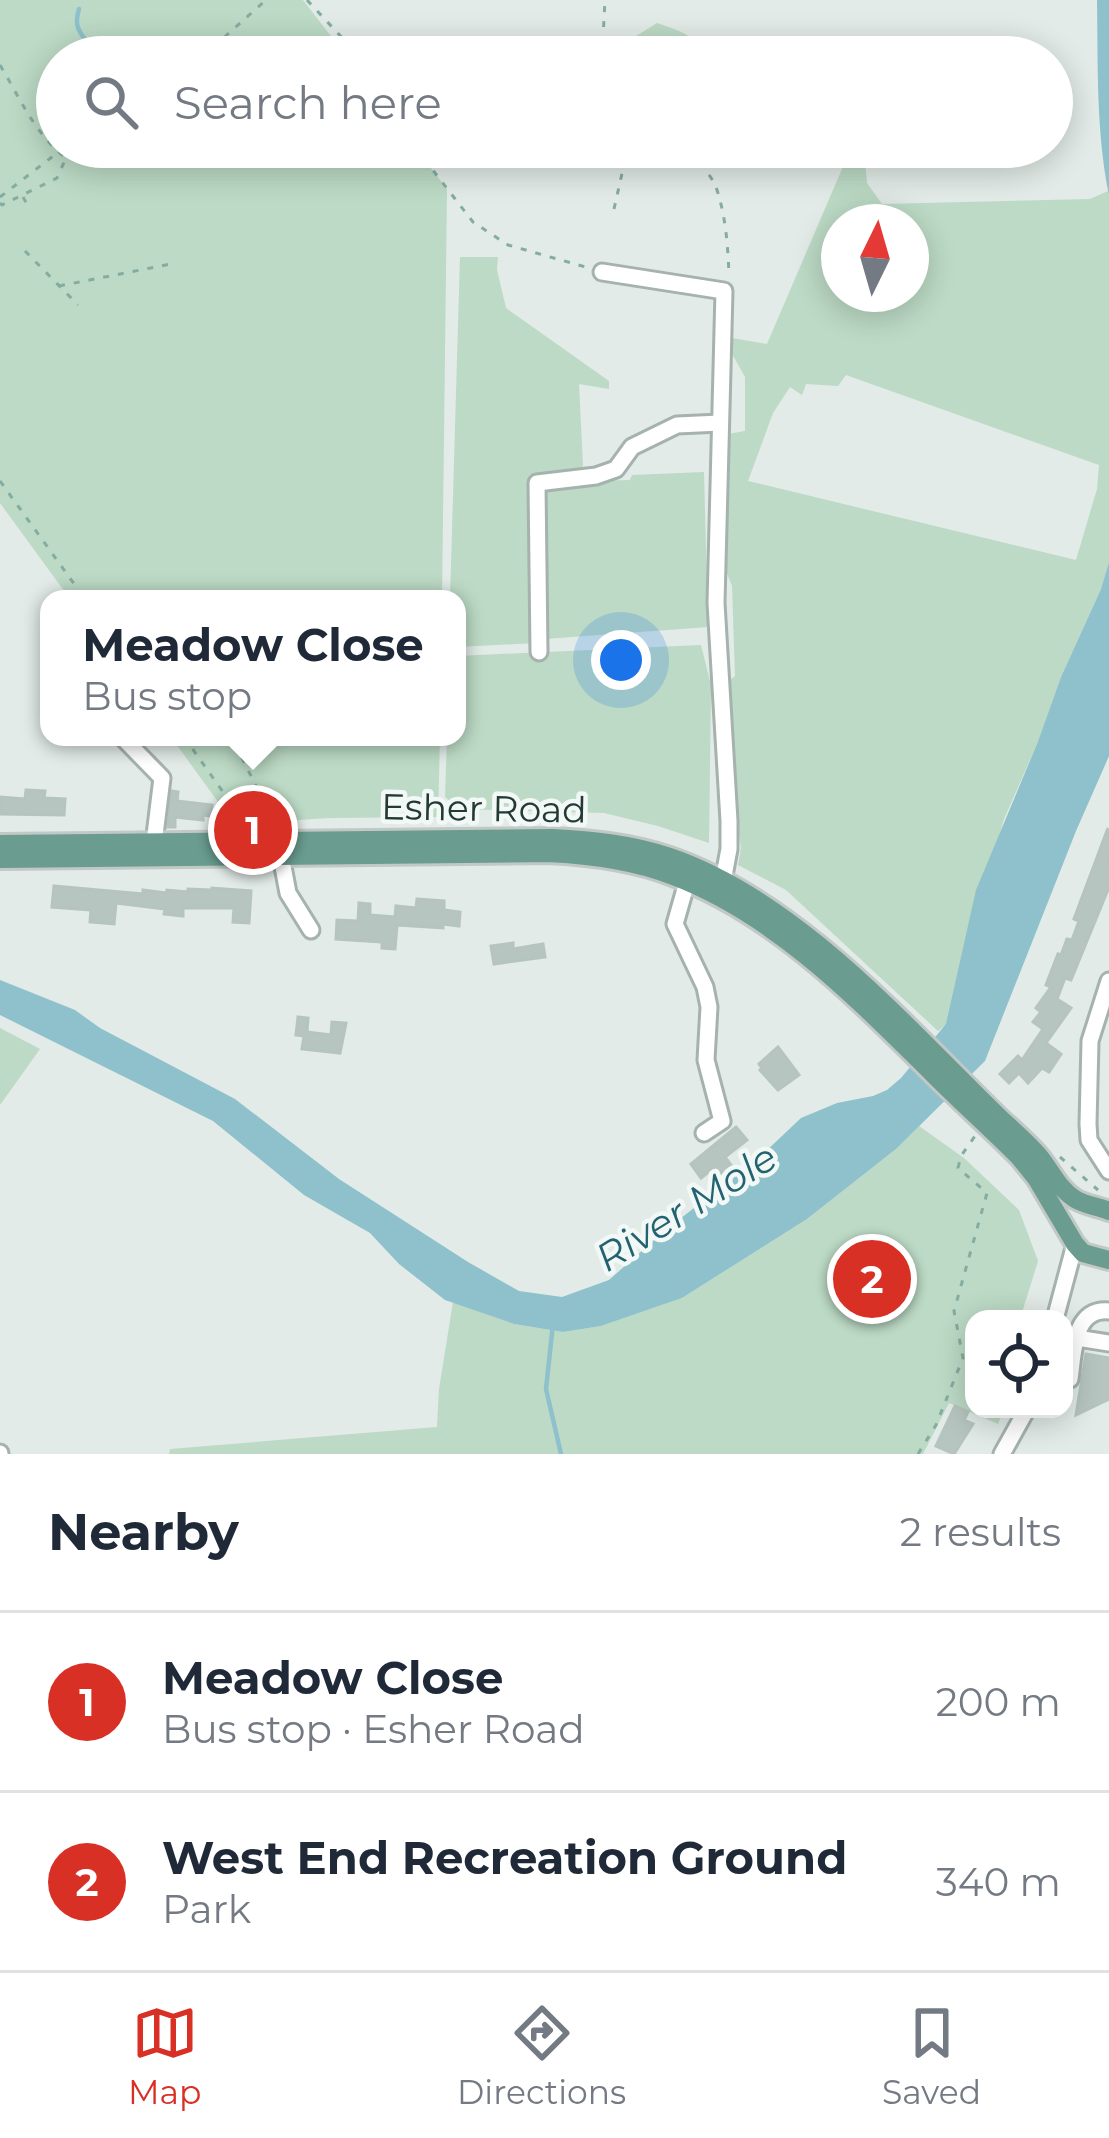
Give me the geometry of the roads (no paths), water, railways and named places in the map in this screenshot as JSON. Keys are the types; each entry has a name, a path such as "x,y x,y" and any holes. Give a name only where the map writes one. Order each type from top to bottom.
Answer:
{"main road":[{"name":"Esher Road","path":"0,844 572,839 624,845 698,868 777,916 830,956 902,1032"},
{"name":"Esher Road","path":"0,860 556,854 634,864 687,882 753,917 902,1032"},
{"path":"902,1032 960,1090 1040,1157 1064,1191 1104,1210"},
{"path":"960,1090 984,1124 1028,1168 1083,1253 1102,1256"},
{"path":"1073,1240 1075,1218 1104,1210"}],"street":[{"path":"602,272 724,291 716,603 729,820 723,881"},
{"path":"539,652 537,483 596,476 616,469 632,446 677,425 720,423"},
{"path":"131,746 162,778 154,842"},
{"path":"281,856 288,893 311,930"},
{"path":"687,882 674,924 705,987 709,1007 706,1060 722,1120 704,1133"},
{"path":"1109,982 1090,1041 1088,1124 1089,1140 1109,1171"},
{"path":"1058,1310 1073,1240"},
{"path":"1065,1284 1102,1256"},
{"path":"1073,1361 1085,1317 1096,1310 1109,1311"},
{"path":"1077,1338 1109,1343"},
{"path":"1002,1454 1022,1418"}],"water":[{"path":"1097,0 1109,0 1109,195 1100,122"},
{"path":"1109,562 1109,756 985,1061 896,1149 807,1219 682,1298 601,1326 563,1332 514,1324 445,1300 399,1264 370,1233 304,1195 213,1121 0,1015 0,980 75,1010 235,1099 339,1179 519,1291 562,1297 609,1280 801,1118 887,1090 946,1024 976,890"}],"waterway":[{"path":"79,9 83,36"},
{"path":"553,1324 546,1389 561,1454"}],"place":[{"name":"Meadow Close","path":"253,830"},
{"name":"West End Recreation Ground","path":"872,1279"}],"water label":[{"name":"River Mole","path":"686,1207"}]}
